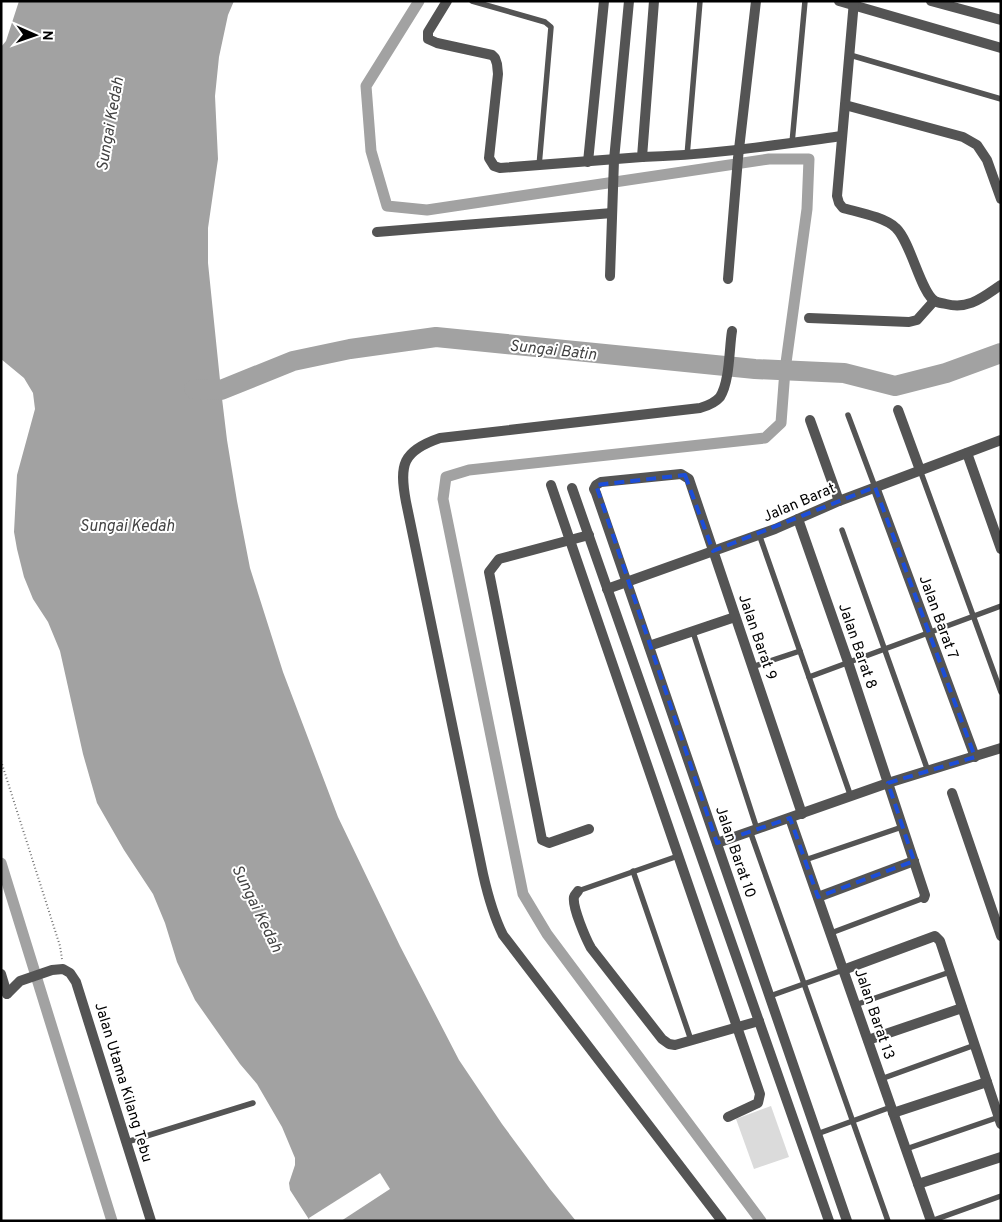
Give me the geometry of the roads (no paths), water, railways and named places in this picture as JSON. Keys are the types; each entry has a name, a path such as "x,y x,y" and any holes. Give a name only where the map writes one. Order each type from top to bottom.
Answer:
{"street":[{"path":"447,1 428,32 428,40 492,55 497,64 498,74 489,158 494,166 500,168 588,162 614,165 642,157 738,154 792,143 842,136"},
{"path":"588,162 604,1"},
{"path":"610,276 614,165 629,1"},
{"path":"642,157 654,1"},
{"path":"728,279 736,172 756,1"},
{"path":"839,1 854,3 1001,48"},
{"path":"931,1 1001,20"},
{"path":"854,3 837,196 838,203 843,208 895,226 902,235 924,288 934,301 950,305 967,306 1001,285"},
{"path":"845,105 963,137 977,146 987,160 1001,198"},
{"path":"376,232 612,213"},
{"path":"809,318 909,322 917,320 934,301"},
{"path":"722,1221 503,935 496,920 488,898 477,846 406,502 402,474 404,464 410,454 419,446 440,438 700,408 715,402 720,397 727,374 732,331"},
{"path":"898,410 920,470"},
{"path":"810,420 839,501"},
{"name":"Jalan Barat","path":"607,589 759,534 875,487 1001,440"},
{"path":"967,453 1001,549"},
{"name":"Jalan Barat 10","path":"681,474 601,482 596,485 596,493 847,1221"},
{"name":"Jalan Barat 9","path":"681,474 685,475 689,480 802,814"},
{"path":"551,485 758,1088 760,1100 754,1106 728,1117"},
{"name":"Jalan Barat 7","path":"875,487 974,757"},
{"path":"572,488 829,1221"},
{"name":"Jalan Barat 8","path":"798,519 848,662 925,895 924,898"},
{"path":"588,535 499,559 489,572 542,840 548,843 589,829"},
{"path":"649,646 735,617"},
{"path":"716,843 888,783 1001,748"},
{"path":"952,793 997,915 1001,936"},
{"name":"Jalan Barat 13","path":"790,818 931,1221"},
{"path":"818,897 914,861"},
{"path":"578,891 574,895 574,901 583,932 591,948 662,1039 669,1044 675,1045 759,1021"},
{"path":"843,970 935,936 940,941 1000,1121"},
{"name":"Jalan Utama Kilang Tebu","path":"4,997 20,981 52,970 63,969 70,973 79,987 151,1221"},
{"path":"1,974 4,997"},
{"path":"868,1040 962,1008"},
{"path":"892,1110 986,1082"},
{"path":"918,1184 1001,1156"}],"lane":[{"path":"472,1 545,22 551,27 539,166"},
{"path":"687,156 700,1"},
{"path":"792,143 805,1"},
{"path":"850,54 1001,99"},
{"path":"848,415 875,487"},
{"path":"920,470 1001,692"},
{"path":"842,530 928,771"},
{"path":"759,534 851,797"},
{"path":"808,676 1001,606"},
{"path":"692,632 803,984 888,1221"},
{"path":"752,667 800,651"},
{"path":"805,860 902,827"},
{"path":"578,891 678,856"},
{"path":"633,871 691,1040"},
{"path":"830,933 924,898"},
{"path":"770,996 843,970"},
{"path":"855,1005 950,972"},
{"path":"881,1079 975,1045"},
{"path":"127,1142 253,1103"},
{"path":"817,1134 852,1121 892,1110"},
{"path":"906,1149 1000,1121"},
{"path":"931,1221 1001,1196"}],"water":[{"name":"Sungai Kedah","path":"19,1 234,1 228,15 219,57 215,96 218,159 208,228 208,263 227,440 250,568 283,672 338,817 400,946 459,1060 502,1124 576,1221 310,1221 290,1190 289,1183 295,1165 295,1158 282,1127 257,1084 240,1064 195,1000 177,962 165,923 153,894 124,850 97,803 83,754 60,651 48,622 33,599 24,577 14,532 17,475 35,409 33,393 24,378 1,359 1,47 6,41"}],"waterway":[{"path":"419,1 366,86 371,151 387,206 427,210 769,159 809,159 807,209 785,370 781,423 765,438 469,470 446,477 443,499 523,894 547,934 761,1221"},
{"name":"Sungai Batin","path":"194,389 221,390 293,361 350,349 436,337 755,369 844,373 895,386 946,373 1001,353"},
{"path":"1,863 112,1221"}]}
